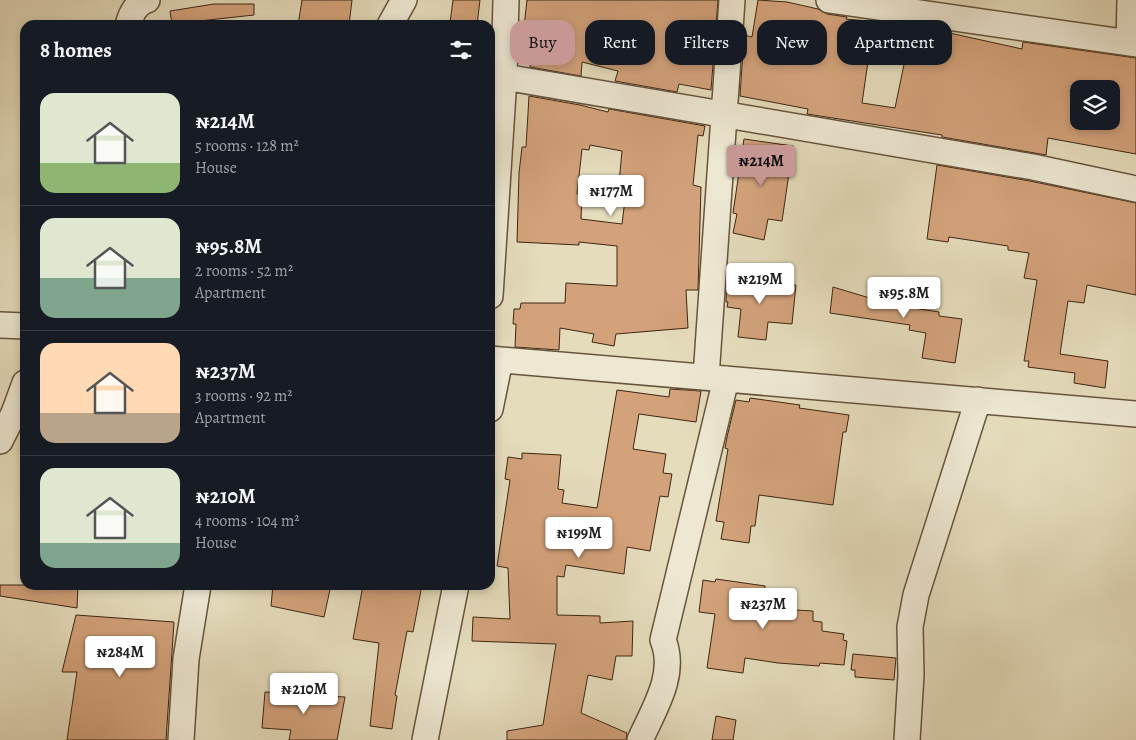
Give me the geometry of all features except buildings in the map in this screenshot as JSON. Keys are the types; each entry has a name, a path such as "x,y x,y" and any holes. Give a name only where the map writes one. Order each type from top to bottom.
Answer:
{"street":[{"path":"129,20 140,2 147,0"},
{"path":"393,20 404,0"},
{"path":"495,218 504,77 506,0"},
{"path":"640,740 668,675 668,653 663,640 716,378 724,113 732,0"},
{"path":"829,0 1133,43 1130,0"},
{"path":"504,77 724,113 1033,168 1136,189"},
{"path":"0,324 20,326"},
{"path":"495,360 1136,414"},
{"path":"0,441 20,397"},
{"path":"907,740 911,675 910,627 916,595 978,400"},
{"path":"182,740 186,658 197,590"},
{"path":"425,740 455,590"}]}
